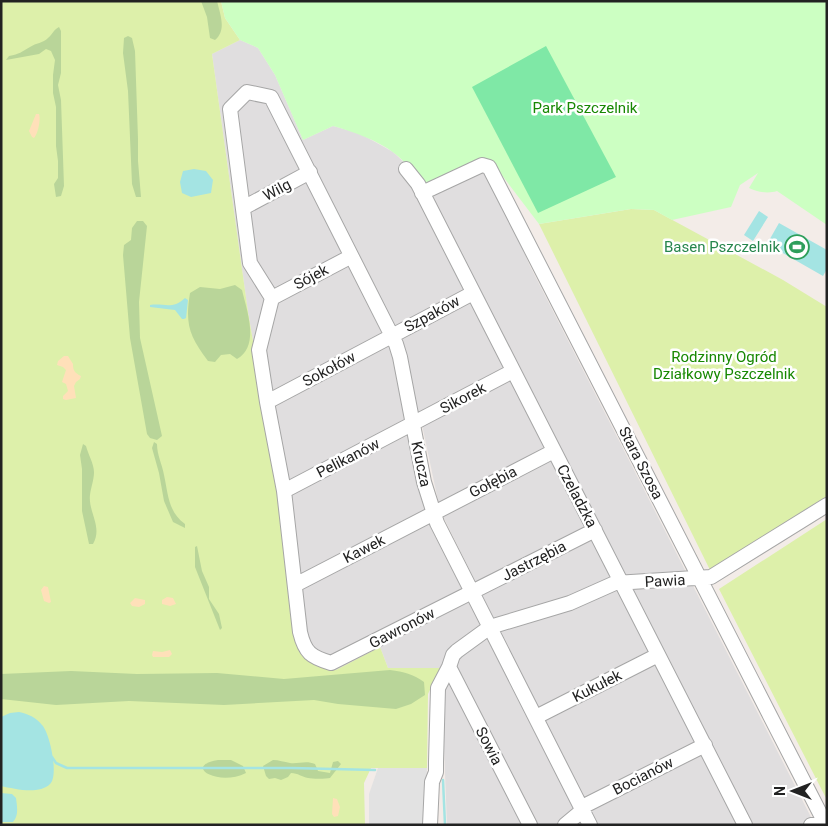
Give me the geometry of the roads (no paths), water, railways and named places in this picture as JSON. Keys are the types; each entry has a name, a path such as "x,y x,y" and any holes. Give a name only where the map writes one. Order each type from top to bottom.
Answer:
{"street":[{"name":"Krucza","path":"243,208 230,109 247,92 271,97 391,336 400,357 412,425 433,514 590,825"},
{"name":"Stara Szosa","path":"422,193 482,165 489,167 701,579 821,824"},
{"name":"Czeladzka","path":"406,169 418,184 745,825"},
{"name":"Wilg","path":"243,208 310,172"},
{"path":"243,208 250,263 272,298 259,350 284,490 295,585"},
{"name":"Sójek","path":"272,298 350,257"},
{"name":"Szpaków","path":"391,336 473,293"},
{"name":"Sokołów","path":"267,402 391,336"},
{"name":"Sikorek","path":"412,425 513,371"},
{"name":"Pelikanów","path":"284,490 412,425"},
{"name":"Gołębia","path":"433,514 554,451"},
{"name":"Pawia","path":"490,627 570,603 615,583 701,579 717,574 827,505"},
{"name":"Kawek","path":"295,585 433,514"},
{"name":"Jastrzębia","path":"472,592 595,530"},
{"name":"Gawronów","path":"295,585 303,645 313,657 331,663 472,592"},
{"path":"430,825 432,782 436,772 438,688 453,655 490,627"},
{"name":"Kukułek","path":"536,718 658,655"},
{"name":"Sowia","path":"449,667 530,825"},
{"name":"Bocianów","path":"582,808 705,745"},
{"path":"565,825 582,808"}],"water":[{"path":"194,169 206,171 213,180 211,193 191,197 182,193 180,182 183,171"},
{"path":"759,211 768,217 753,241 744,235"},
{"name":"Basen Pszczelnik","path":"779,223 827,250 827,269 823,276 767,244"},
{"path":"185,298 188,300 186,318 184,319 175,310 150,307 150,305 176,304"},
{"path":"19,712 32,716 40,722 48,736 54,773 50,784 40,789 27,790 1,786 1,717"},
{"path":"1,793 12,794 16,798 17,814 13,822 1,822"}],"waterway":[{"path":"52,757 56,763 67,768 375,770"},
{"path":"443,780 445,825"}],"place":[{"name":"Basen Pszczelnik","path":"797,247"}],"park label":[{"name":"Park Pszczelnik","path":"585,108"},
{"name":"Rodzinny Ogród Działkowy Pszczelnik","path":"724,366"}]}
